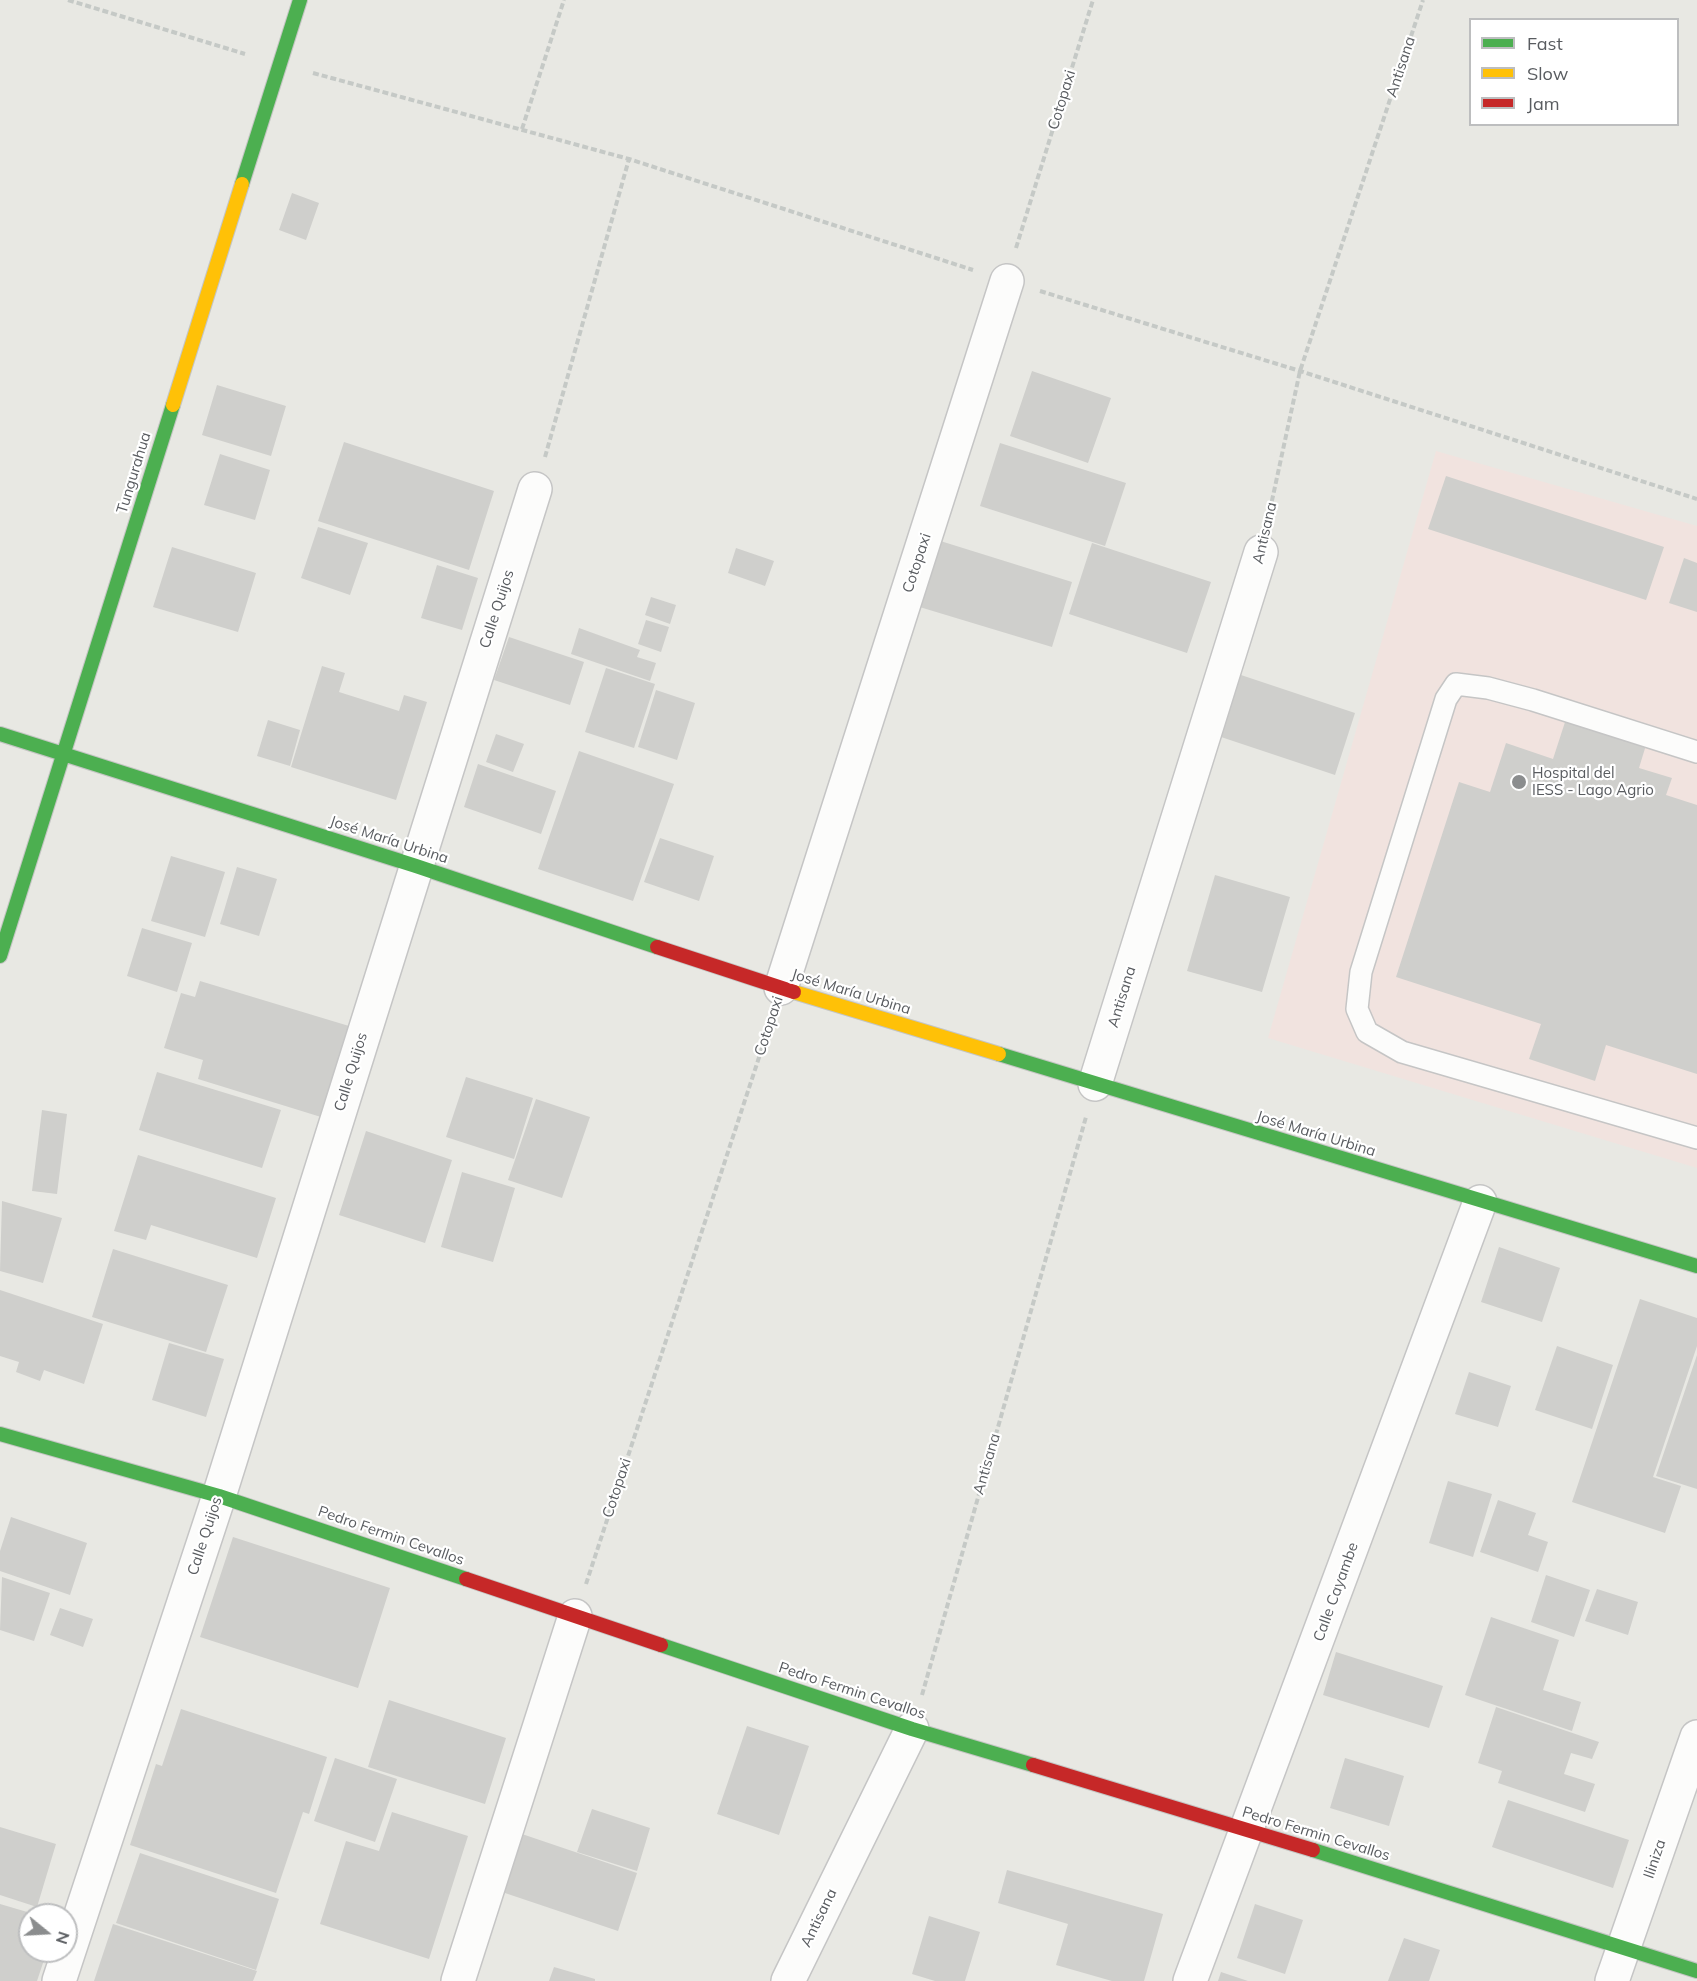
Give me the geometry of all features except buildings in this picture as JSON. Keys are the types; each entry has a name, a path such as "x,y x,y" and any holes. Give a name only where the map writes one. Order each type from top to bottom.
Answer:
{"street":[{"name":"Tungurahua","path":"0,956 300,0"},
{"name":"Cotopaxi","path":"781,988 1006,281"},
{"name":"Calle Quijos","path":"59,1981 219,1496 536,489"},
{"name":"Antisana","path":"1095,1084 1261,552"},
{"name":"José María Urbina","path":"0,734 416,866 781,988 1697,1266"},
{"name":"Calle Cayambe","path":"1190,1981 1480,1202"},
{"name":"Pedro Fermin Cevallos","path":"0,1434 219,1496 912,1729 1248,1830 1697,1971"},
{"path":"458,1981 575,1616"},
{"name":"Antisana","path":"788,1981 912,1729"},
{"name":"Iliniza","path":"1612,1981 1697,1737"}],"lane":[{"path":"1697,752 1533,700 1488,688 1456,684 1446,699 1361,972 1357,1009 1366,1032 1402,1052 1697,1138"}],"path":[{"path":"68,0 279,64"},
{"path":"522,129 564,0"},
{"name":"Cotopaxi","path":"1006,281 1093,0"},
{"name":"Antisana","path":"1261,552 1300,371 1423,0"},
{"path":"536,489 629,159"},
{"name":"Cotopaxi","path":"575,1616 781,988"},
{"name":"Antisana","path":"912,1729 1095,1084"}],"shaded area":[{"name":"Hospital del IESS - Lago Agrio","path":"1436,451 1697,526 1697,1168 1268,1038"}],"traffic: fast":[{"path":"242,184 300,0"},
{"path":"0,956 173,405"},
{"path":"0,734 416,866 657,947"},
{"path":"999,1054 1697,1266"},
{"path":"0,1434 219,1496 466,1579"},
{"path":"661,1645 912,1729 1033,1765"},
{"path":"1313,1850 1697,1971"}],"traffic: slow":[{"path":"173,405 242,184"},
{"path":"794,992 999,1054"}],"traffic: jam":[{"path":"657,947 794,992"},
{"path":"466,1579 661,1645"},
{"path":"1033,1765 1313,1850"}],"place":[{"name":"Hospital del IESS - Lago Agrio","path":"1519,782"}]}
